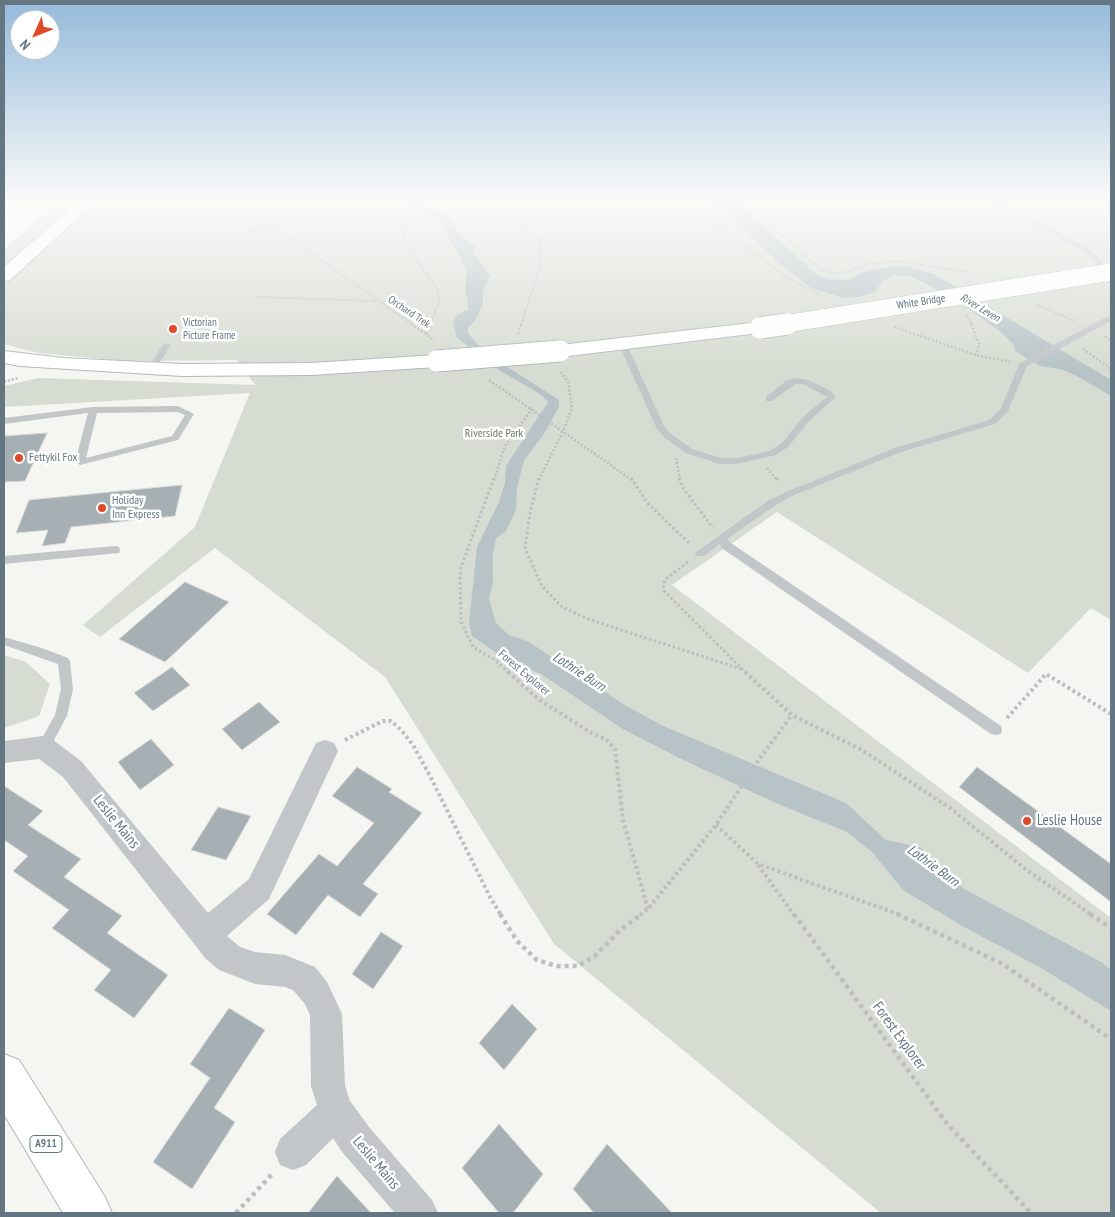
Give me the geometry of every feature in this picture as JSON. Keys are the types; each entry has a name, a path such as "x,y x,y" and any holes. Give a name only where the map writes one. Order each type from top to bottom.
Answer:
{"main road":[{"path":"4,276 24,258"},
{"name":"White Bridge","path":"62,364 150,369 311,369 437,361 560,361 623,345 760,328 1111,272"},
{"path":"4,357 62,364"},
{"path":"4,375 62,364"},
{"name":"A911","path":"4,1075 89,1213"}],"street":[{"path":"4,752 43,747"},
{"name":"Leslie Mains","path":"43,747 72,769 217,948 230,959 255,968 285,971 304,978 316,993 326,1014 328,1086 336,1111 356,1140 418,1213"},
{"path":"206,934 259,889 298,812 325,751"},
{"path":"293,1152 336,1111"}],"lane":[{"path":"1096,258 1111,283"},
{"path":"700,553 773,502 789,494 898,450 992,422 1004,411 1024,364 1111,318"},
{"path":"150,369 167,345"},
{"path":"623,345 660,427 678,445 704,456 720,461 736,461 773,453 780,449 807,418 832,397 821,389 805,382 795,381 790,382 769,399"},
{"path":"4,421 93,410 178,409 190,414 175,438 80,462 93,410"},
{"path":"721,538 727,546 996,730"},
{"path":"4,560 115,550"},
{"path":"4,641 64,661 68,689 61,716 43,747"}],"path":[{"name":"Orchard Trek","path":"317,258 434,340"},
{"path":"415,258 438,289 439,302 426,334"},
{"path":"520,339 518,334 540,268 540,258"},
{"path":"807,258 821,270 831,273 846,272 869,264 899,261 977,275"},
{"path":"255,297 378,301"},
{"path":"1027,300 1043,309 1092,328"},
{"path":"1068,342 1111,369"},
{"path":"560,361 568,382 572,408 563,431 540,475 530,512 525,549 542,586 562,607 588,619 744,670"},
{"name":"Forest Explorer","path":"532,409 505,446 460,570 460,622 473,647 495,660 538,699 593,734 606,739 615,749 623,820 648,909"},
{"path":"537,412 631,478 649,504 700,553 666,579 663,584 664,591 755,682 792,715 870,755 950,808 1028,871 1111,928"},
{"path":"678,445 675,463 683,488 721,538"},
{"path":"765,464 789,494"},
{"path":"996,730 1046,674 1111,714"},
{"path":"325,751 384,721 391,721 401,730 413,746 430,776 490,897 517,941 537,960 557,966 578,966 596,955 622,929 648,909 716,825 760,758 792,715"},
{"name":"Forest Explorer","path":"716,825 758,864 948,1125 1031,1213"},
{"name":"Forest Explorer","path":"758,864 907,917 1002,963 1111,1039"},
{"path":"236,1213 293,1152"}],"green space":[{"path":"4,258 13,258 4,266"},
{"name":"Riverside Park","path":"30,258 1111,258 1111,620 1091,608 1028,673 777,512 672,585 1111,918 1111,1213 881,1213 554,944 385,677 215,548 100,637 83,625 195,527 250,393 4,407 4,386 38,378 255,385 237,360 125,361 38,353 4,344 4,281"},
{"path":"4,655 26,662 50,684 39,716 4,728"}],"water":[{"name":"Lothrie Burn","path":"460,258 477,258 490,276 483,291 483,304 475,321 468,327 468,333 476,343 509,368 559,400 559,407 544,434 524,460 517,488 516,510 506,531 496,538 493,554 493,581 489,599 496,623 509,635 529,642 623,704 661,725 846,803 886,840 920,847 937,867 964,889 1103,963 1111,970 1111,1011 1041,968 964,927 903,890 872,852 847,832 778,804 679,758 623,729 541,674 508,661 472,636 469,623 477,547 499,502 505,483 506,466 548,402 540,394 499,370 457,338 453,323 457,315 469,309 465,289 467,270"},
{"name":"River Leven","path":"773,258 798,258 817,275 828,279 845,280 855,277 862,272 894,266 909,267 934,274 1111,380 1111,396 1075,375 1060,369 1040,366 1015,351 1014,345 1002,333 972,311 927,284 909,276 895,275 883,281 875,292 859,297 844,298 811,288"}],"building":[{"name":"Fettykil Fox","path":"47,433 25,481 4,482 4,436"},
{"name":"Holiday Inn Express","path":"182,485 175,516 71,527 65,543 42,546 48,530 16,533 29,500"},
{"path":"185,582 229,602 165,662 119,639"},
{"path":"172,667 190,685 153,711 134,693"},
{"path":"259,702 280,722 242,750 222,729"},
{"path":"151,739 174,765 140,790 118,762"},
{"path":"357,767 392,789 389,792 422,813 363,884 378,894 360,917 328,895 296,935 267,914 319,854 337,866 374,823 332,796"},
{"name":"Leslie House","path":"977,767 1111,864 1111,902 959,787"},
{"path":"4,786 43,811 28,825 81,859 64,877 122,916 107,933 168,975 134,1018 94,990 111,970 52,928 69,910 13,871 28,856 4,840"},
{"path":"218,807 251,816 226,860 191,850"},
{"path":"381,932 403,946 373,989 352,974"},
{"path":"512,1004 537,1029 504,1070 479,1043"},
{"path":"229,1008 265,1030 214,1108 235,1122 192,1189 153,1162 210,1078 190,1064"},
{"path":"499,1124 543,1174 513,1213 499,1213 462,1168"},
{"path":"607,1144 672,1213 594,1213 573,1189"},
{"path":"337,1176 371,1213 308,1213"}],"place":[{"name":"Victorian Picture Frame","path":"173,329"},
{"name":"Fettykil Fox","path":"19,458"},
{"name":"Holiday Inn Express","path":"102,508"},
{"name":"Leslie House","path":"1027,821"}]}
